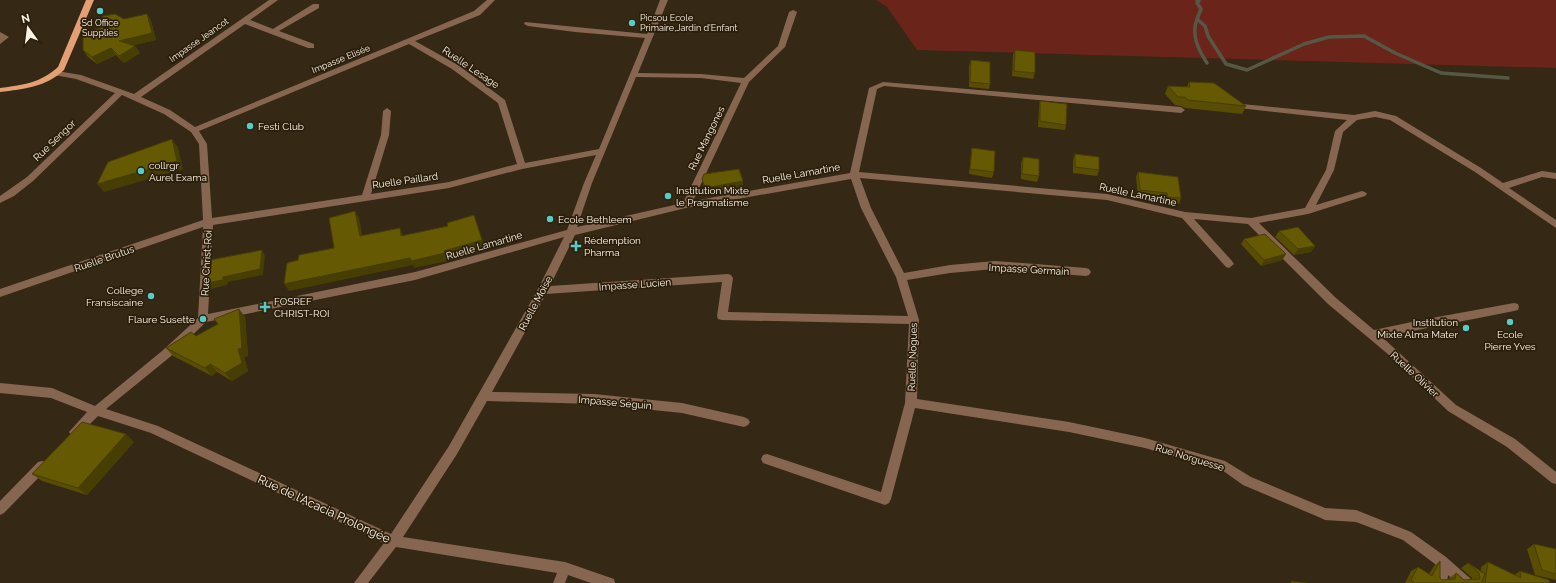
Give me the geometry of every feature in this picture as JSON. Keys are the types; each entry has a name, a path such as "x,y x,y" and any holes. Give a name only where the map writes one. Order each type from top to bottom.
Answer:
{"main road":[{"path":"0,90 28,87 45,81 62,68 90,0"}],"street":[{"name":"Impasse Jeancot","path":"135,97 274,0"},
{"name":"Impasse Elisée","path":"194,130 411,42 476,13 491,0"},
{"name":"Ruelle Moïse","path":"360,583 393,541 453,450 543,290 571,232 588,183 664,0"},
{"path":"273,32 316,6"},
{"name":"Rue Mangones","path":"686,205 746,81 781,47 793,12"},
{"path":"245,21 311,46"},
{"path":"528,24 575,30 649,36"},
{"path":"0,34 5,36 0,42"},
{"name":"Ruelle Lesage","path":"411,42 455,67 502,102 522,166"},
{"name":"Rue Christ-Roi","path":"57,73 78,77 121,92 167,112 194,130 203,144 208,222 203,319"},
{"path":"633,75 701,76 746,81"},
{"path":"854,175 873,88 883,84 1181,110"},
{"name":"Rue Sengor","path":"0,200 12,194 30,179 121,92"},
{"path":"1242,106 1354,118 1375,114 1393,118 1478,170 1553,221"},
{"path":"366,196 385,135 387,111"},
{"path":"1308,211 1330,170 1339,131 1354,118"},
{"name":"Ruelle Paillard","path":"208,222 366,196 449,185 522,166 602,151"},
{"path":"1501,186 1542,174 1556,176"},
{"name":"Ruelle Lamartine","path":"203,319 415,276 571,232 686,205 854,175 1107,197 1185,215 1250,221 1308,211 1362,194"},
{"name":"Ruelle Nogues","path":"767,459 886,499 911,403 914,320 901,277 866,208 854,175"},
{"path":"1185,215 1229,264"},
{"name":"Ruelle Olivier","path":"1250,221 1332,301 1372,335 1452,408 1511,443 1556,479"},
{"name":"Ruelle Brutus","path":"0,293 208,222"},
{"name":"Impasse Germain","path":"901,277 950,269 995,265 1086,272"},
{"name":"Impasse Lucien","path":"543,290 728,278 722,316 914,320"},
{"path":"1372,335 1421,324 1514,307"},
{"path":"69,438 96,411 166,354 203,319"},
{"name":"Rue de l'Acacia Prolongée","path":"0,388 52,393 96,411 154,430 393,541 564,568 609,583"},
{"name":"Impasse Séguin","path":"484,396 594,399 682,408 744,422"},
{"name":"Rue Norguesse","path":"911,403 1069,426 1144,443 1225,466 1246,481 1325,514 1356,516 1406,536 1442,561 1466,583"},
{"path":"0,510 48,460"},
{"path":"1441,583 1442,561"},
{"path":"559,583 564,568"}],"shaded area":[{"path":"876,0 1556,0 1556,68 917,50 887,7"}],"building":[{"path":"115,14 124,19 147,14 152,33 119,41 135,46 119,56 111,48 92,57 83,50 83,32 101,28 103,16"},
{"path":"1015,50 1035,52 1035,73 1014,71"},
{"path":"971,60 990,62 990,84 970,82"},
{"path":"1189,82 1214,83 1246,106 1188,100 1185,97 1178,97 1168,86 1190,87"},
{"path":"1040,101 1067,104 1066,125 1040,121"},
{"path":"172,139 177,161 97,184 108,162"},
{"path":"972,148 995,151 994,172 970,169"},
{"path":"1075,154 1099,157 1099,170 1075,167"},
{"path":"1023,157 1039,159 1039,176 1022,174"},
{"path":"739,169 743,181 705,188 702,179 704,174"},
{"path":"1138,172 1178,177 1181,198 1167,197 1167,193 1140,190"},
{"path":"355,211 360,236 400,228 401,236 448,226 447,223 474,215 482,240 444,251 445,253 411,261 410,258 284,284 287,263 298,260 299,255 334,248 329,218"},
{"path":"1298,227 1315,246 1298,249 1279,231"},
{"path":"1265,234 1286,254 1264,260 1244,239"},
{"path":"262,250 260,269 223,277 223,280 207,283 210,260"},
{"path":"239,309 242,348 238,349 242,363 225,373 210,364 205,368 166,348 191,332 196,336 218,324 214,319"},
{"path":"82,422 126,434 78,488 32,474"},
{"path":"1534,544 1556,549 1556,574 1542,570"},
{"path":"1440,561 1440,578 1442,580 1455,579 1456,573 1464,580 1480,579 1479,573 1468,563 1485,574 1481,583 1415,583 1411,580 1418,567 1432,576"},
{"path":"1488,562 1521,578 1520,571 1549,580 1550,583 1485,583"},
{"path":"1291,581 1307,583 1291,583"}],"waterway":[{"path":"1197,0 1199,1 1197,3 1201,9 1197,19"},
{"path":"1197,19 1205,26 1208,36 1226,64 1247,70 1304,44 1329,37 1364,36 1395,53 1441,73 1508,78"},
{"path":"1197,19 1195,25 1196,42 1207,63"}],"place":[{"name":"Sd Office Supplies","path":"100,11"},
{"name":"Picsou Ecole Primaire,Jardin d'Enfant","path":"632,23"},
{"name":"Festi Club","path":"250,126"},
{"name":"collrgr Aurel Exama","path":"141,171"},
{"name":"Institution Mixte le Pragmatisme","path":"668,196"},
{"name":"Ecole Bethleem","path":"550,219"},
{"name":"Rédemption Pharma","path":"576,246"},
{"name":"College Fransiscaine","path":"151,296"},
{"name":"FOSREF CHRIST-ROI","path":"265,307"},
{"name":"Flaure Susette","path":"203,319"},
{"name":"Ecole Pierre Yves","path":"1510,322"},
{"name":"Institution Mixte Alma Mater","path":"1466,328"}]}
